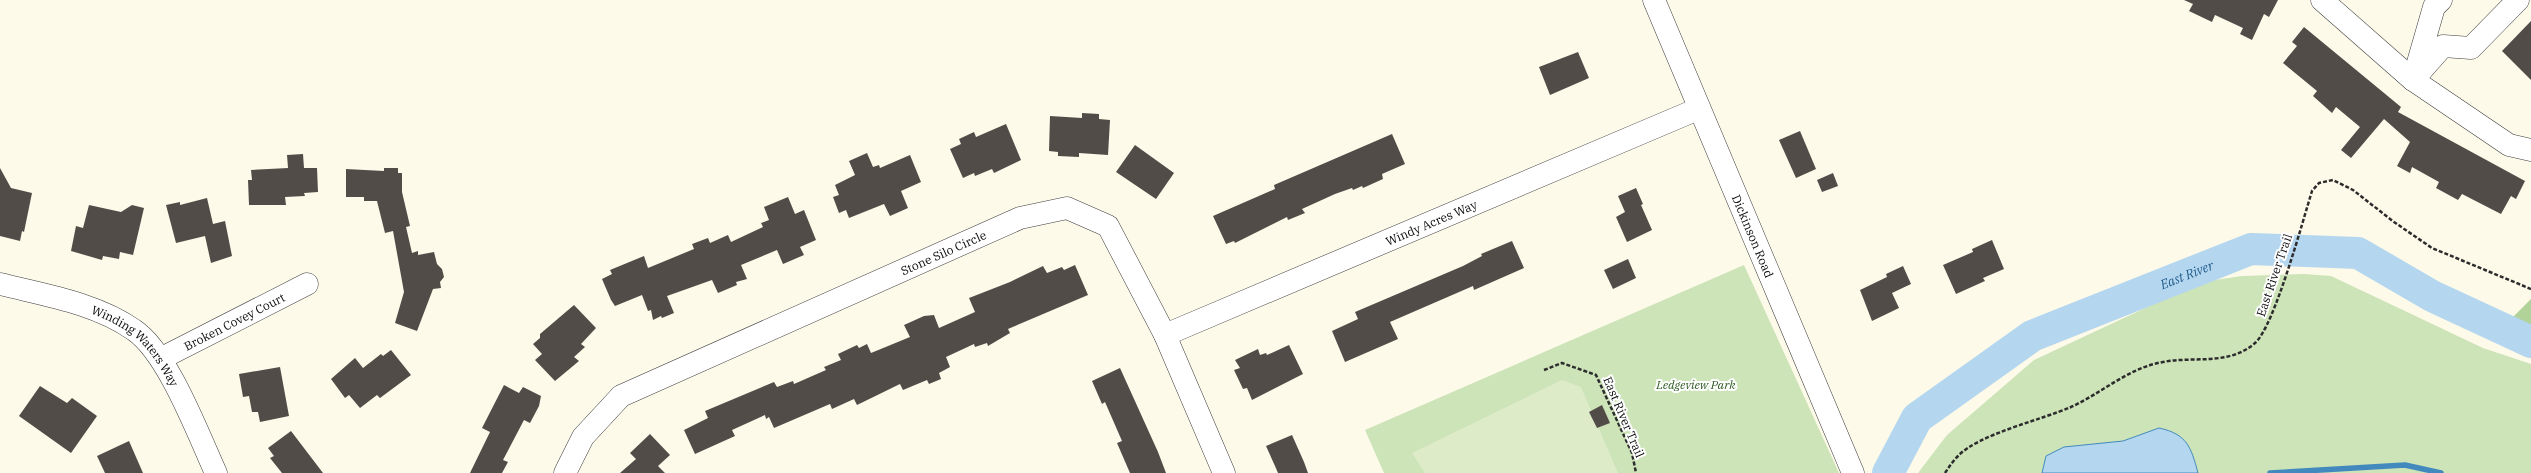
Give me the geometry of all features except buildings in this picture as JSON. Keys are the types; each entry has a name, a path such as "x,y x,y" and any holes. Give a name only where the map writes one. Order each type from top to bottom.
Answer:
{"street":[{"name":"Dickinson Road","path":"1654,0 1698,109 1852,473"},
{"path":"2322,0 2413,80 2509,145 2531,150"},
{"path":"2413,80 2434,7 2441,0"},
{"path":"2413,80 2443,46 2472,48 2518,0"},
{"name":"Windy Acres Way","path":"1165,335 1698,109"},
{"name":"Stone Silo Circle","path":"565,473 583,437 621,396 1020,218 1067,208 1108,226 1165,335 1224,473"},
{"name":"Winding Waters Way","path":"0,284 92,308 135,330 162,358 216,473"},
{"name":"Broken Covey Court","path":"162,358 307,284"}],"path":[{"name":"East River Trail","path":"1945,473 1959,455 1987,438 2071,406 2138,369 2163,362 2216,359 2239,354 2256,342 2272,313 2312,191 2319,183 2333,180 2353,190 2394,222 2432,248 2531,289"},
{"name":"East River Trail","path":"1544,370 1562,362 1596,375 1632,453 1636,473"}],"green space":[{"name":"Ledgeview Park","path":"1744,265 1839,473 1384,473 1365,430"},
{"path":"2304,274 2331,276 2483,348 2531,364 2531,473 1918,473 1947,435 2034,360 2201,282 2242,276"},
{"path":"2531,299 2531,325 2511,319"},
{"path":"1562,380 1581,387 1618,473 1425,473 1412,453"}],"water":[{"path":"2159,428 2176,434 2182,438 2190,449 2198,473 2042,473 2046,456 2064,447 2123,441"}],"waterway":[{"name":"East River","path":"1888,473 1917,418 2032,336 2251,249 2358,253 2432,296 2531,342"},
{"path":"2270,473 2405,465 2441,473"}]}
